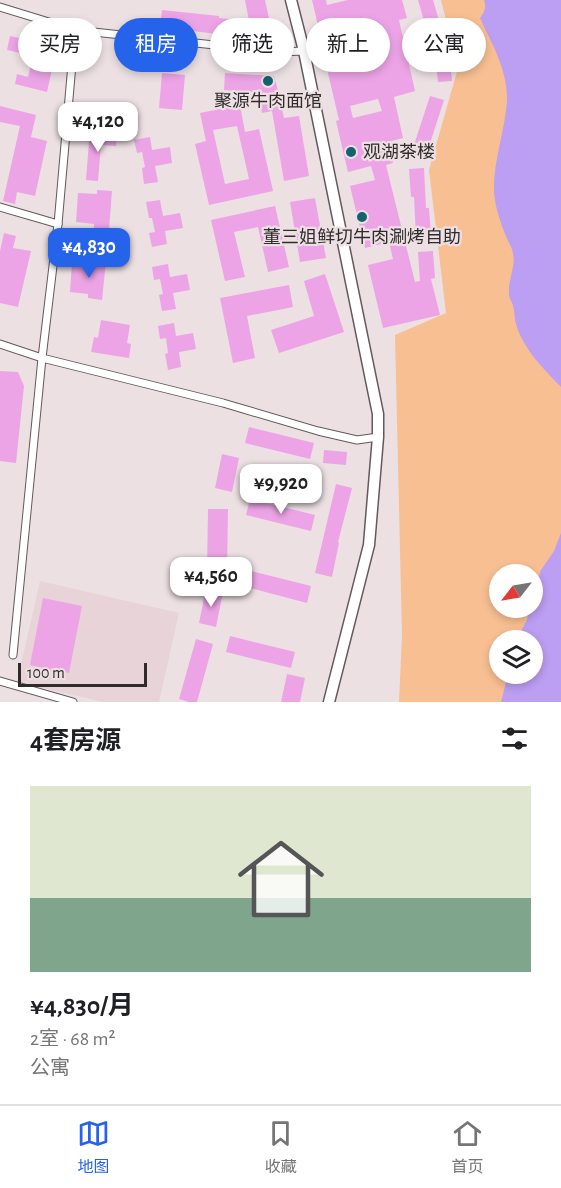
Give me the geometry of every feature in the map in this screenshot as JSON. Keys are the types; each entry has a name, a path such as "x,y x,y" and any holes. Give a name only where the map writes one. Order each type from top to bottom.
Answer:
{"street":[{"path":"291,0 378,414 369,545 329,702"},
{"path":"0,7 36,18"},
{"path":"102,33 280,52 303,51"},
{"path":"12,655 58,224 71,72"},
{"path":"0,207 58,224"},
{"path":"0,344 42,358 223,404 318,431 357,440 378,437"},
{"path":"0,681 73,702"}],"shaded area":[{"path":"441,0 561,0 561,702 399,702 402,635 395,335 446,313 429,170 457,72 486,72 486,18 446,18"},
{"path":"484,0 561,0 561,387 524,342 516,324 514,308 509,297 514,263 513,253 500,220 494,192 495,169 506,112 507,90 498,58 486,31 486,18 480,18 485,5"},
{"path":"561,533 561,702 501,702 506,684 543,684 543,630 522,630 527,618 543,618 543,567 554,551"},
{"path":"40,581 179,613 159,702 103,702 17,682"}],"building":[{"path":"245,0 265,0 269,18 248,18"},
{"path":"312,0 326,0 327,5 348,0 402,0 407,18 399,20 402,33 402,72 411,72 415,91 394,97 403,138 388,142 393,163 386,165 415,282 420,281 418,252 433,251 435,278 431,279 440,315 383,328 368,265 393,259 389,242 365,248 350,186 375,180 371,166 348,172 336,121 339,120 328,72 390,72 390,18 316,18","holes":["378,99 382,111 353,118 350,106"]},
{"path":"418,0 433,0 438,18 423,18"},
{"path":"162,10 219,16 219,18 210,18 210,33 198,32 198,18 161,18"},
{"path":"10,36 18,38 18,53 7,50"},
{"path":"29,72 51,72 47,92 15,84 17,74 28,77"},
{"path":"437,72 451,72 452,81 438,82"},
{"path":"162,73 185,75 182,110 159,108"},
{"path":"225,73 274,76 279,94 224,90"},
{"path":"430,96 444,100 425,159 411,154"},
{"path":"280,98 284,118 299,116 309,176 284,181 272,111 262,113 259,102"},
{"path":"240,105 245,132 259,129 273,191 209,205 195,144 206,141 200,113","holes":["237,126 249,179 225,184 213,130"]},
{"path":"0,106 36,115 31,137 47,141 35,196 17,192 15,204 3,201 20,126 0,122"},
{"path":"101,131 117,132 116,146 101,145 98,181 86,180 89,141"},
{"path":"150,137 152,150 170,147 172,163 155,166 158,182 144,184 142,168 145,167 142,152 137,153 134,140"},
{"path":"424,168 426,208 429,208 431,236 416,237 414,197 411,197 409,169"},
{"path":"97,190 112,191 109,230 94,228 94,224 76,222 78,193 97,194"},
{"path":"315,198 326,258 300,262 290,202"},
{"path":"160,200 163,216 180,213 183,228 165,231 167,244 152,247 149,233 155,232 146,202"},
{"path":"275,206 289,267 268,272 258,227 234,232 245,277 225,281 211,220"},
{"path":"4,233 16,236 13,248 31,251 18,307 0,303 0,251"},
{"path":"91,260 106,261 102,300 88,298 88,294 70,292 72,263 91,264"},
{"path":"168,264 170,277 187,274 190,290 173,293 176,309 162,311 159,295 163,294 160,279 154,280 152,267"},
{"path":"325,274 344,332 279,353 271,330 314,316 304,281"},
{"path":"289,285 293,307 247,316 255,358 233,363 220,298"},
{"path":"101,320 130,325 127,343 131,344 129,358 91,352 94,337 98,338"},
{"path":"174,323 176,336 193,333 196,349 179,352 181,367 168,370 165,354 168,353 166,338 160,339 158,326"},
{"path":"0,371 18,372 24,386 16,463 0,461"},
{"path":"249,427 314,443 310,459 245,443"},
{"path":"324,450 347,452 346,465 323,463"},
{"path":"222,454 239,458 232,492 215,488"},
{"path":"336,484 352,488 338,542 332,577 315,573"},
{"path":"250,499 315,515 311,531 246,515"},
{"path":"208,509 228,509 227,572 207,572"},
{"path":"247,570 311,586 307,603 243,586"},
{"path":"206,588 223,592 216,627 199,623"},
{"path":"43,598 82,606 69,673 30,665"},
{"path":"230,636 295,652 291,668 226,652"},
{"path":"196,639 213,644 197,702 189,702 179,699"},
{"path":"287,674 305,678 300,702 281,702"}],"place":[{"name":"聚源牛肉面馆","path":"268,81"},
{"name":"观湖茶楼","path":"351,152"},
{"name":"董三姐鲜切牛肉涮烤自助","path":"362,217"}]}
